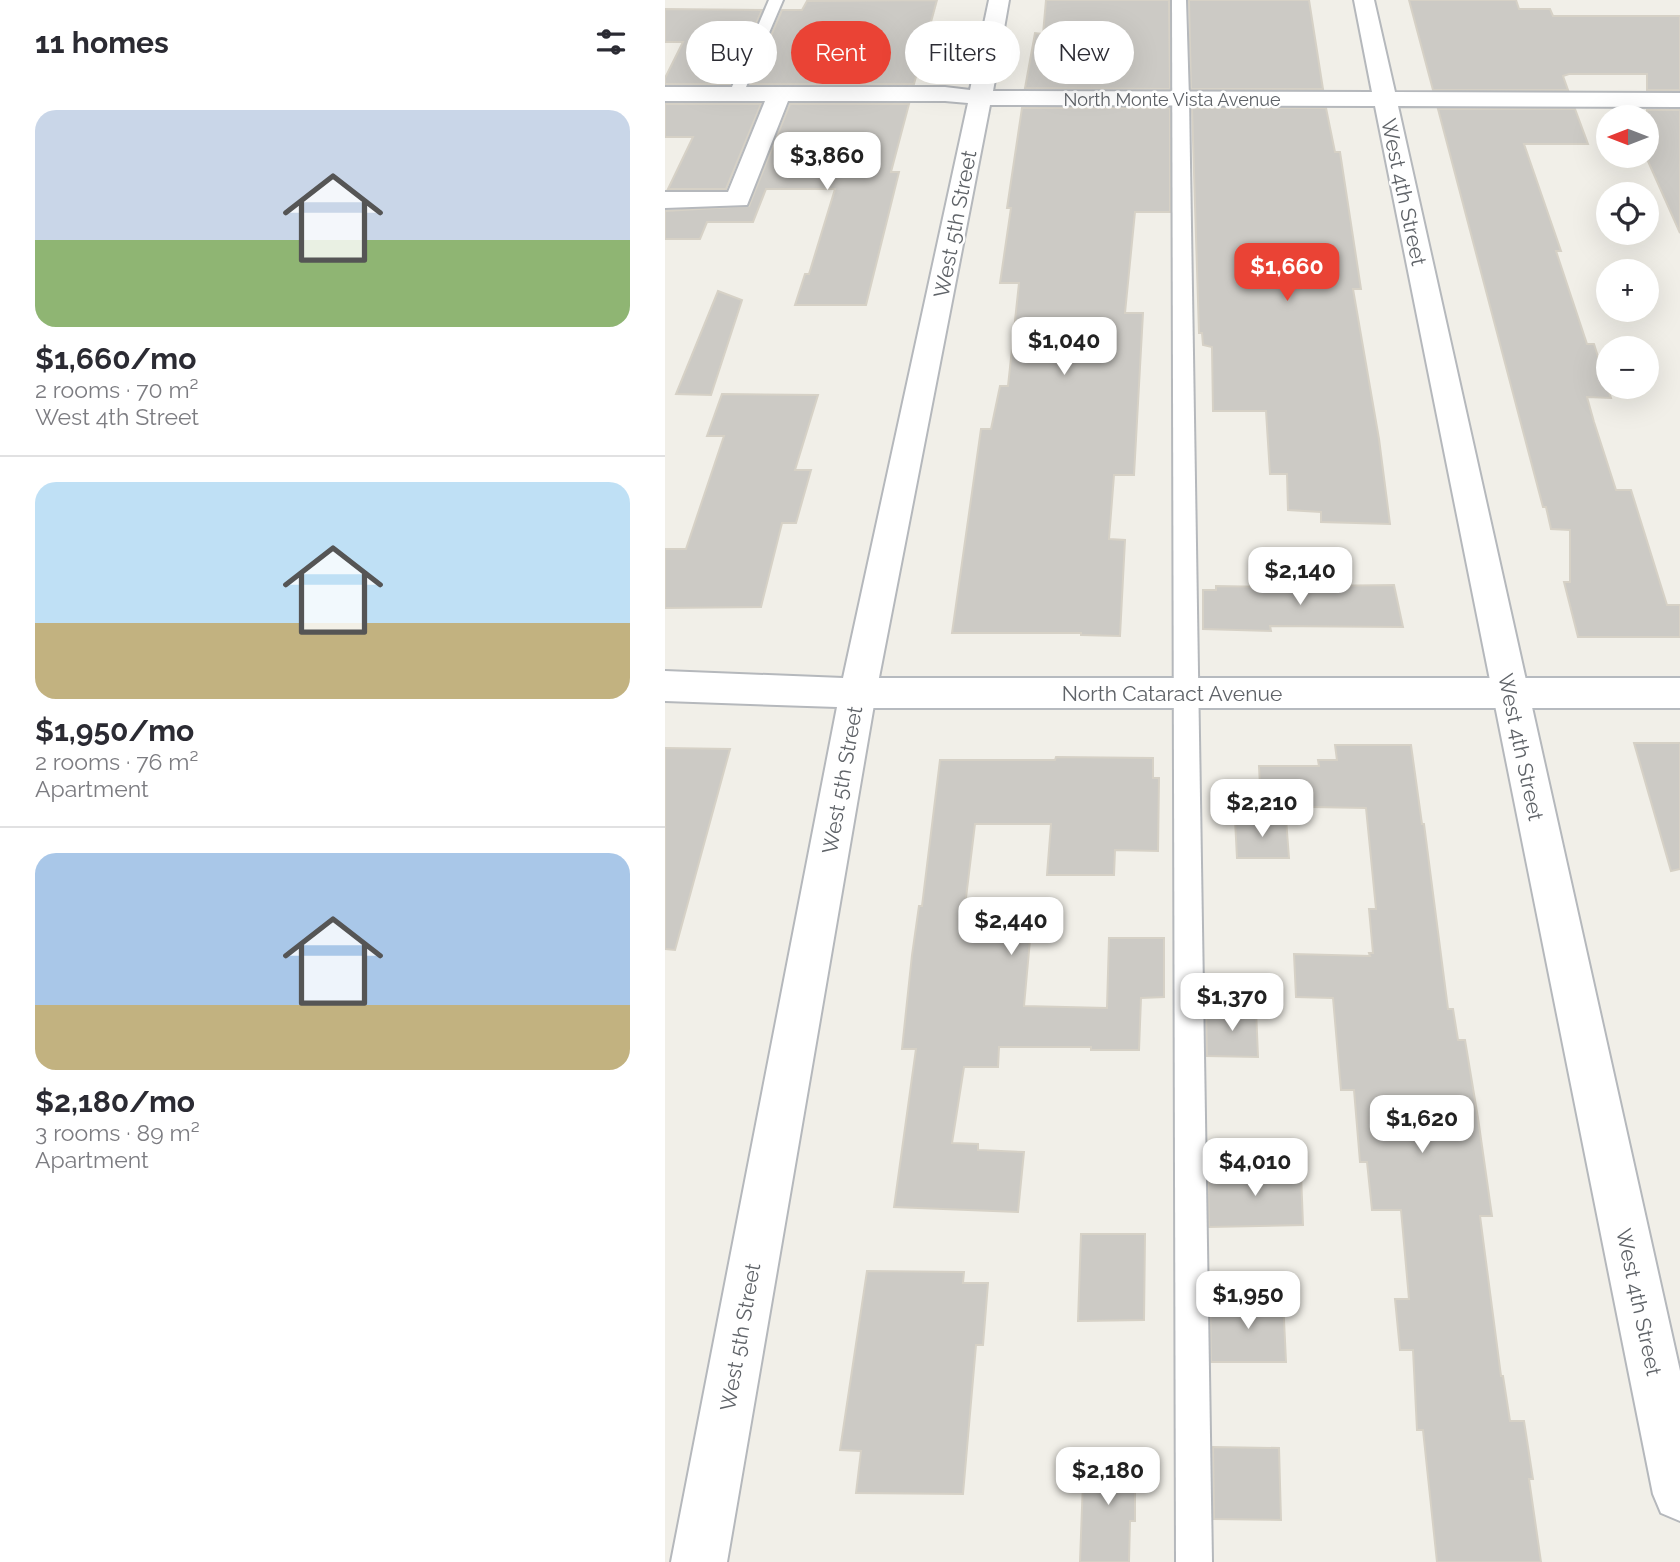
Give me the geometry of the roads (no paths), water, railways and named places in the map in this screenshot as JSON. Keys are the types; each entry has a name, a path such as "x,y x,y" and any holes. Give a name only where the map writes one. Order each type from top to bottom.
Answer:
{"street":[{"name":"West 5th Street","path":"699,1562 858,693 949,260 999,0"},
{"name":"West 4th Street","path":"1364,0 1680,1494"},
{"name":"North Monte Vista Avenue","path":"665,94 945,94 980,98 1680,100"},
{"path":"665,200 738,200 779,94"},
{"name":"North Cataract Avenue","path":"665,686 858,693 1680,693"}],"lane":[{"path":"736,94 776,0"},
{"path":"1179,0 1194,1562"}]}
